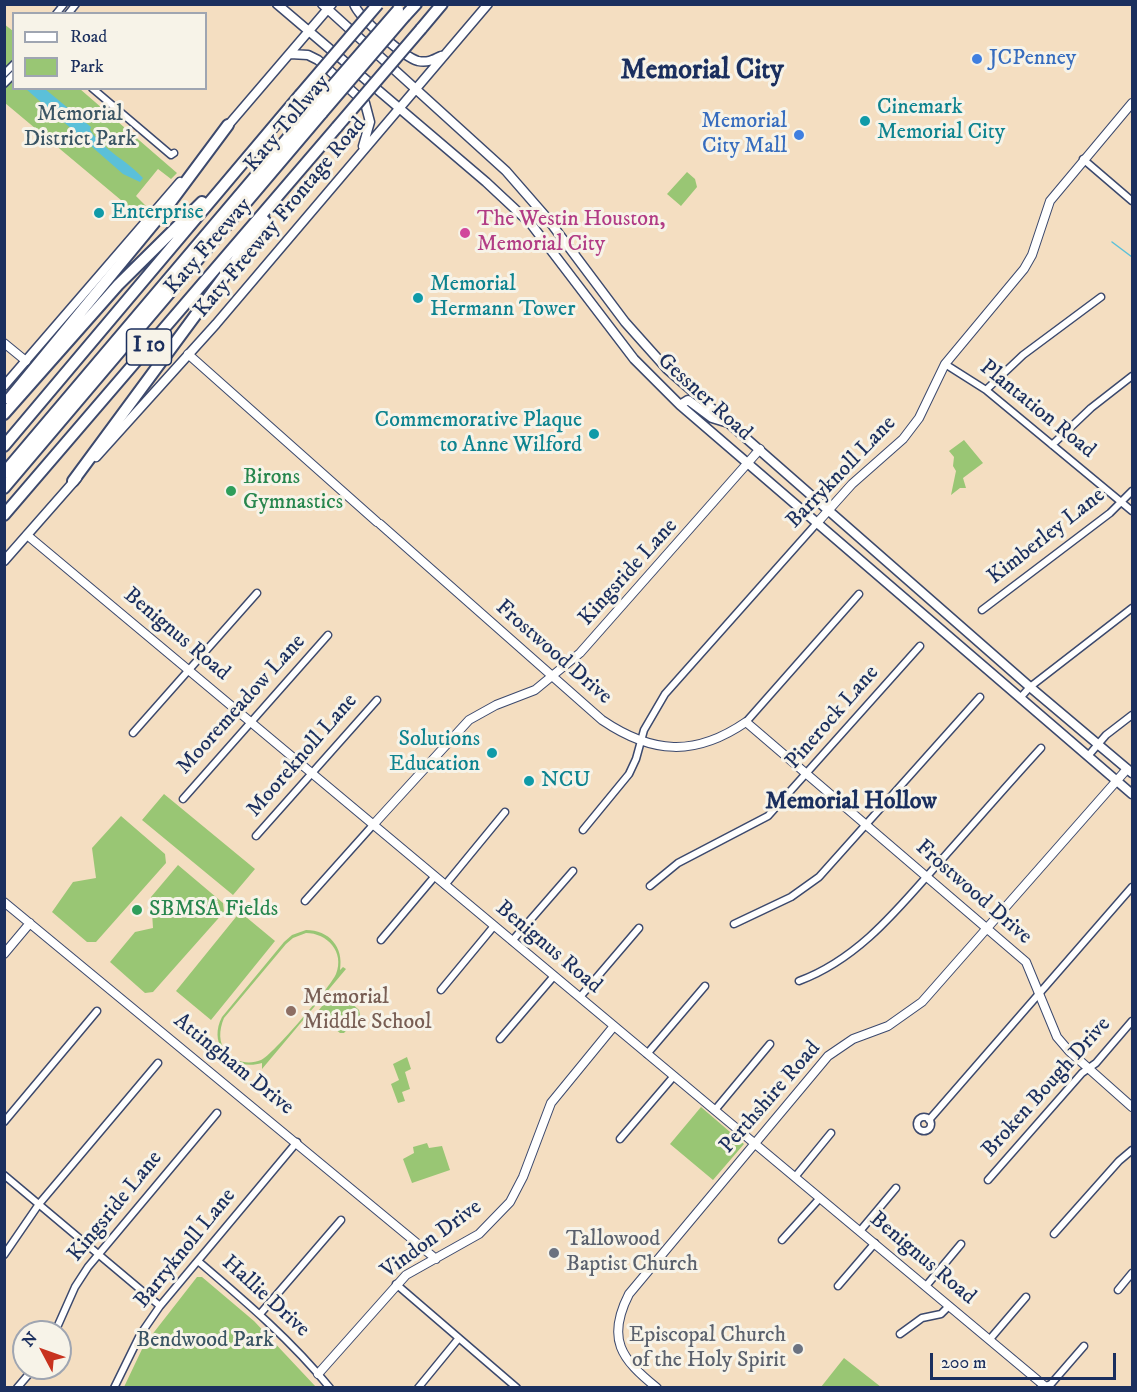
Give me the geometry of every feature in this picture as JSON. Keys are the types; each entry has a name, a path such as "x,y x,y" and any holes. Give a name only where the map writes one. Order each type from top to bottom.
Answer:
{"highway":[{"name":"Katy Freeway","path":"4,446 378,4"},
{"name":"Katy Tollway","path":"4,488 402,10 416,4"},
{"name":"Katy Freeway","path":"4,515 442,4"},
{"name":"Katy Tollway","path":"4,473 318,110"},
{"path":"4,404 164,211 228,125"},
{"path":"4,414 118,285 253,151"},
{"path":"74,482 247,248 293,179"}],"main road":[{"name":"Gessner Road","path":"277,4 398,110 486,182 531,224 634,359 680,405 1132,794"},
{"path":"354,4 362,16 408,57 429,62 445,54"},
{"name":"Katy Freeway Frontage Road","path":"4,561 188,354 488,4"},
{"name":"Gessner Road","path":"328,6 414,90 506,171 547,218 645,346 919,590 1130,771"},
{"path":"4,386 309,32 328,6"},
{"path":"290,54 308,55 318,60 365,103 370,122 359,155"},
{"path":"680,405 688,400 711,418 731,424"},
{"path":"908,602 919,590"}],"street":[{"path":"94,90 171,155 174,153"},
{"name":"Barryknoll Lane","path":"583,830 629,774 648,721 664,694 852,484 903,439 919,418 945,364 1024,269 1032,255 1050,201 1132,103"},
{"path":"1083,159 1132,201"},
{"path":"986,390 1023,354 1101,297"},
{"path":"4,343 26,361"},
{"name":"Frostwood Drive","path":"188,354 602,720 640,743 670,748 702,745 718,740 746,722 1026,962 1041,992 1057,1037 1069,1051 1132,1107"},
{"name":"Plantation Road","path":"945,364 986,390 1132,511"},
{"path":"1052,445 1091,408 1132,376"},
{"name":"Kingsride Lane","path":"305,902 469,720 496,705 535,690 591,641 760,449"},
{"name":"Kimberley Lane","path":"982,610 1110,513 1132,490"},
{"name":"Benignus Road","path":"27,535 1044,1387"},
{"path":"133,733 257,593"},
{"path":"746,722 859,594"},
{"path":"1020,698 1030,687 1132,608"},
{"name":"Mooremeadow Lane","path":"183,799 328,635"},
{"name":"Pinerock Lane","path":"650,886 678,863 768,816 920,646"},
{"path":"734,924 806,888 867,826 980,696"},
{"name":"Mooreknoll Lane","path":"256,836 377,700"},
{"path":"1088,756 1097,744 1132,715"},
{"path":"799,981 836,963 861,946 1041,748"},
{"name":"Perthshire Road","path":"657,1388 627,1362 621,1350 619,1314 629,1294 828,1056 853,1039 888,1026 906,1015 987,929 1117,780 1130,771"},
{"path":"445,885 505,813"},
{"path":"512,941 573,871"},
{"path":"381,940 435,876"},
{"path":"929,1120 1132,887"},
{"name":"Attingham Drive","path":"4,902 298,1142 436,1259"},
{"path":"4,954 30,923"},
{"path":"441,990 494,926"},
{"path":"580,997 639,928"},
{"path":"500,1039 554,976"},
{"path":"647,1054 705,986"},
{"path":"4,1122 97,1011"},
{"name":"Broken Bough Drive","path":"988,1180 1082,1073 1089,1069 1132,1021"},
{"name":"Vindon Drive","path":"318,1374 406,1275 479,1234 510,1202 523,1177 543,1121 562,1089 614,1026"},
{"path":"715,1110 770,1044"},
{"path":"4,1255 39,1204 158,1063"},
{"path":"620,1139 674,1076"},
{"name":"Kingsride Lane","path":"60,1320 75,1287 100,1253 217,1113"},
{"path":"795,1177 831,1132"},
{"name":"Barryknoll Lane","path":"114,1388 140,1335 160,1306 298,1142"},
{"path":"1054,1234 1119,1161 1132,1150"},
{"path":"4,1175 100,1253 160,1306"},
{"path":"860,1231 896,1188"},
{"path":"782,1240 820,1198"},
{"path":"260,1314 341,1220"},
{"path":"838,1286 874,1243"},
{"path":"926,1286 961,1244"},
{"name":"Hallie Drive","path":"198,1261 260,1314 330,1388"},
{"path":"1118,1290 1132,1273"},
{"path":"396,1284 517,1388"},
{"path":"990,1340 1026,1297"},
{"path":"900,1334 922,1318 941,1314 949,1306"},
{"path":"418,1388 459,1338"},
{"path":"1044,1387 1084,1346"}],"green space":[{"name":"Memorial District Park","path":"4,24 12,30 12,90 81,90 177,173 171,179 158,169 136,196 147,207 140,216 5,103"},
{"path":"687,172 695,179 697,187 681,206 667,194"},
{"path":"964,440 983,463 963,478 966,488 960,488 951,495 956,471 953,466 954,457 949,451"},
{"path":"164,794 255,869 233,895 142,820"},
{"path":"121,816 165,854 166,863 96,942 87,942 52,912 73,882 96,878 92,848"},
{"path":"178,865 223,903 224,912 153,992 145,993 110,962 135,932 153,928 151,897"},
{"path":"240,912 275,941 211,1020 176,991"},
{"path":"306,930 322,933 337,947 340,954 340,970 343,967 346,969 262,1069 262,1063 241,1064 225,1054 220,1046 218,1027 222,1017 292,935","holes":["306,933 327,940 336,951 338,966 332,981 301,1020 267,1056 252,1062 234,1059 224,1049 221,1041 220,1032 224,1018 286,944 293,938"]},
{"path":"339,992 359,1010 360,1015 344,1033 340,1033 319,1016 318,1011 333,993"},
{"path":"407,1057 411,1069 405,1072 410,1089 402,1092 405,1101 398,1103 391,1084 399,1080 393,1064"},
{"path":"701,1107 744,1144 713,1180 670,1144"},
{"path":"427,1143 429,1148 442,1146 450,1170 412,1183 403,1159 414,1153 413,1147"},
{"name":"Bendwood Park","path":"197,1277 202,1277 254,1321 316,1387 124,1387 144,1345"},
{"path":"844,1358 881,1387 821,1387"}],"water":[{"path":"27,90 46,90 91,127 90,130 102,144 143,178 140,182 123,174"}],"waterway":[{"path":"1112,242 1132,257"}],"place":[{"name":"JCPenney","path":"977,59"},
{"name":"Cinemark Memorial City","path":"865,121"},
{"name":"Memorial City Mall","path":"799,135"},
{"name":"Enterprise","path":"99,213"},
{"name":"The Westin Houston, Memorial City","path":"465,233"},
{"name":"Memorial Hermann Tower","path":"418,298"},
{"name":"Commemorative Plaque to Anne Wilford","path":"594,434"},
{"name":"Birons Gymnastics","path":"231,491"},
{"name":"Solutions Education","path":"492,753"},
{"name":"NCU","path":"529,781"},
{"name":"SBMSA Fields","path":"137,910"},
{"name":"Memorial Middle School","path":"291,1011"},
{"name":"Tallowood Baptist Church","path":"554,1253"},
{"name":"Episcopal Church of the Holy Spirit","path":"798,1349"}],"district":[{"name":"Memorial City","path":"702,72"},
{"name":"Memorial Hollow","path":"851,803"}]}
